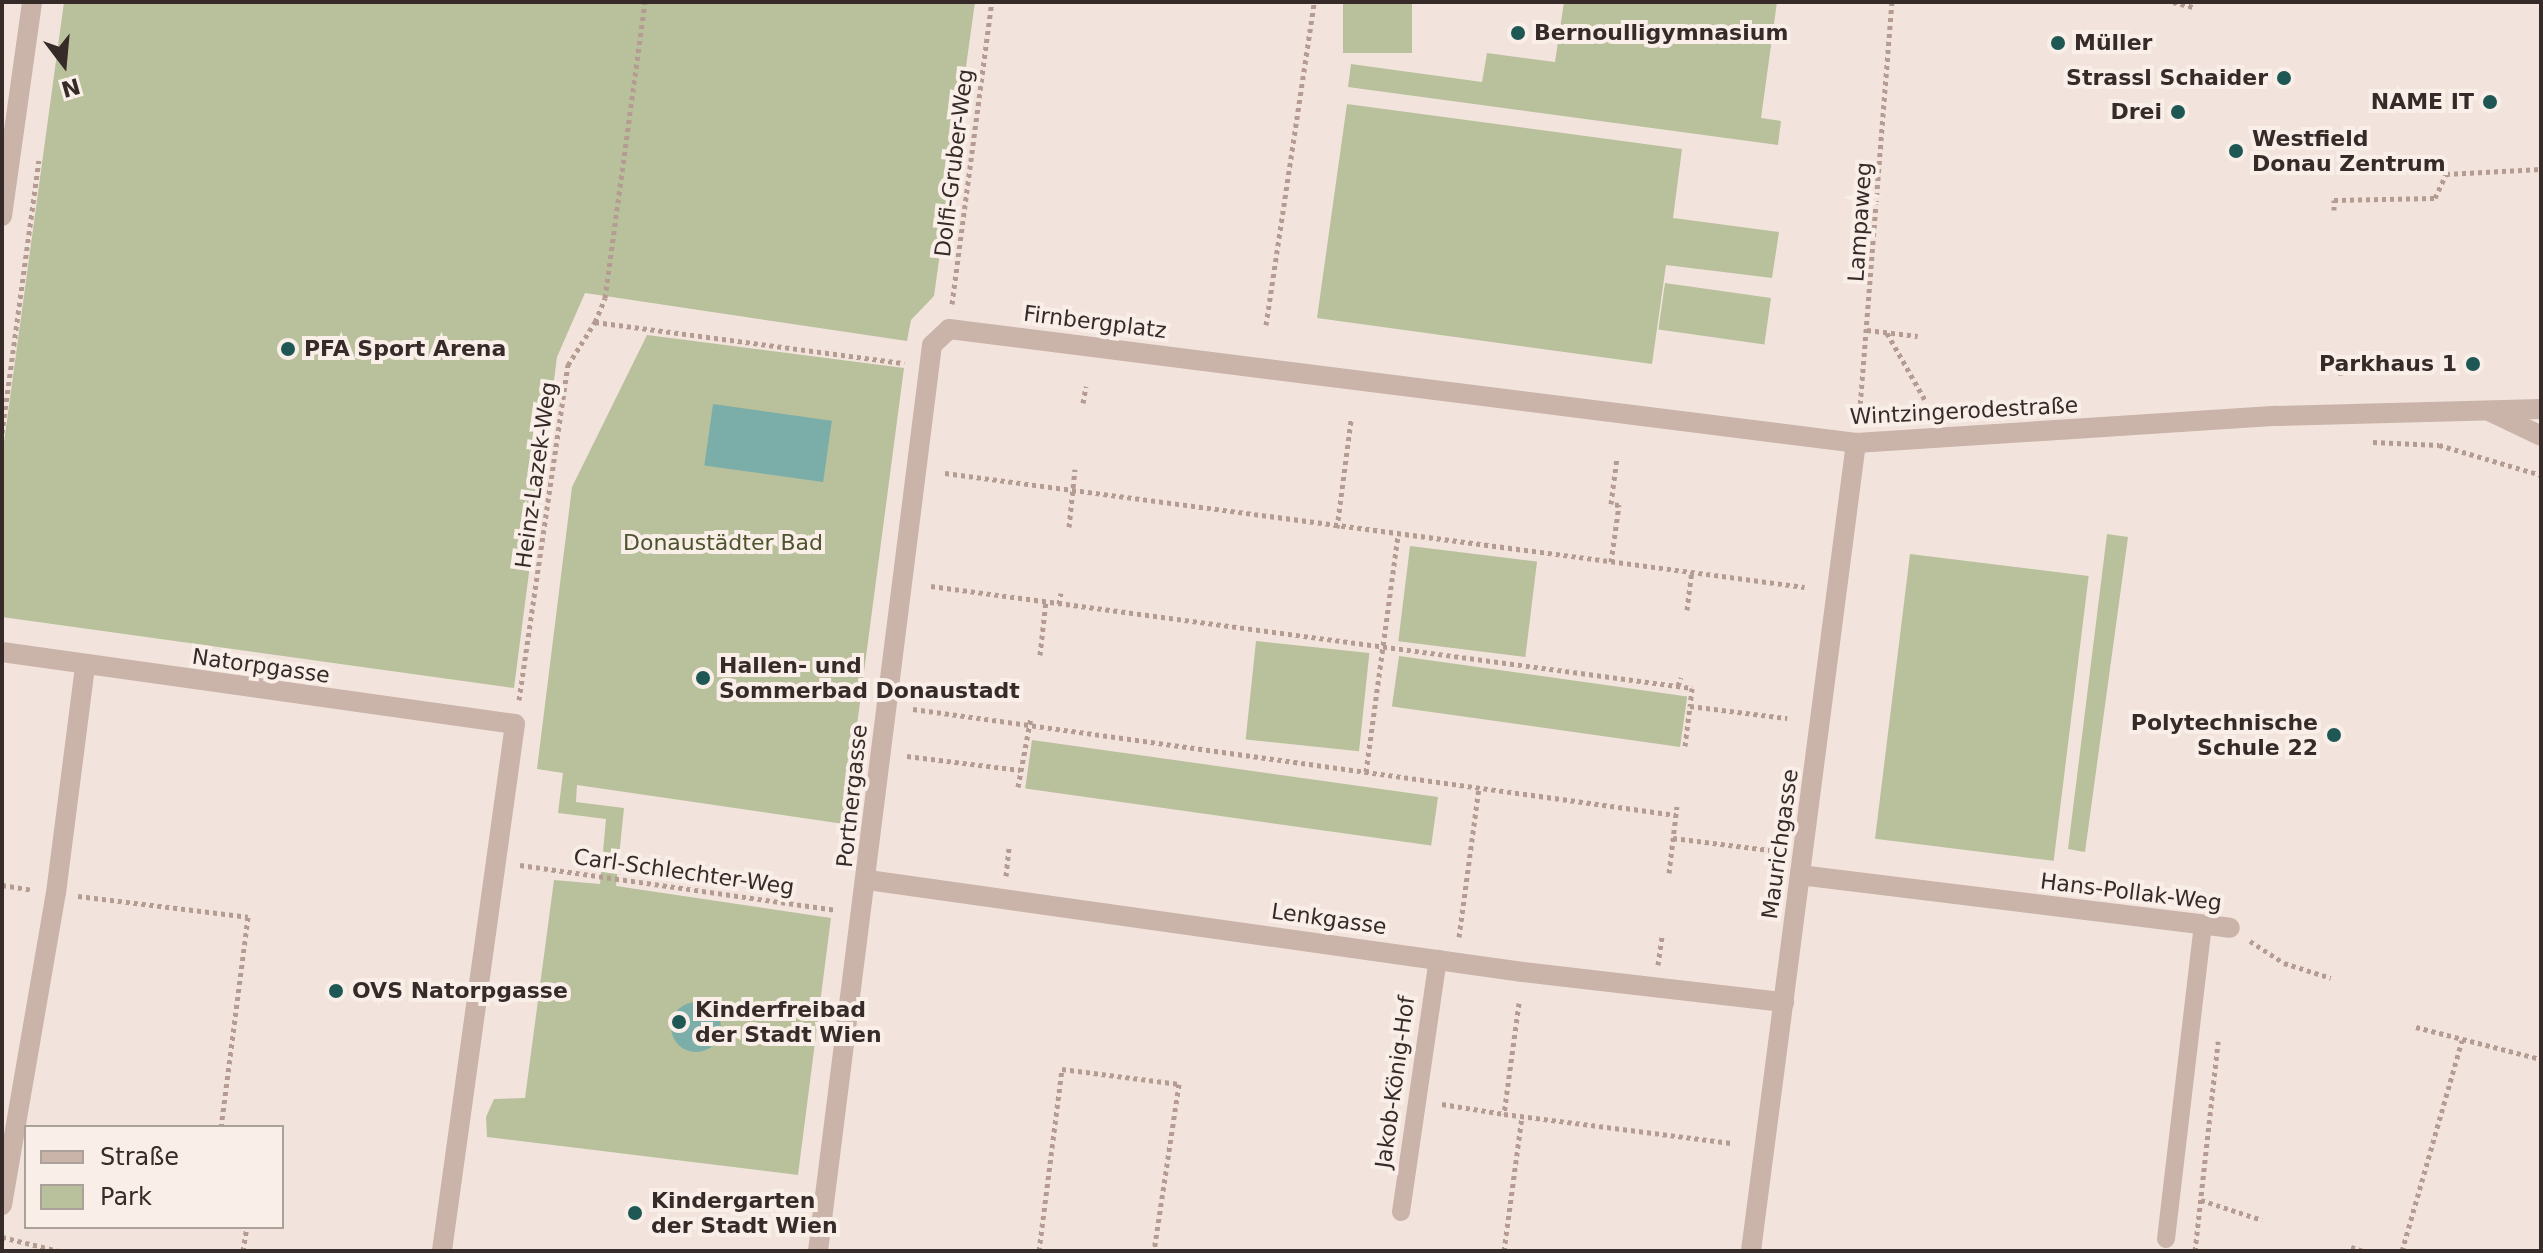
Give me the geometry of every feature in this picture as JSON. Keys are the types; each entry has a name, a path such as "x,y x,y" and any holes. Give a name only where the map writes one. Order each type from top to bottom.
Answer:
{"street":[{"path":"2,216 32,2"},
{"name":"Portnergasse","path":"818,1251 868,880 879,753 932,345 949,329"},
{"name":"Firnbergplatz","path":"949,329 1260,368"},
{"name":"Wintzingerodestraße","path":"1260,368 1856,443 2276,416 2483,408 2541,409"},
{"name":"Wintzingerodestraße","path":"2483,408 2541,436"},
{"name":"Maurichgasse","path":"1751,1251 1856,443"},
{"name":"Natorpgasse","path":"2,652 85,667 515,724"},
{"path":"2,1205 56,893 85,667"},
{"path":"442,1251 515,724"},
{"name":"Hans-Pollak-Weg","path":"1800,875 2230,928"},
{"name":"Lenkgasse","path":"868,880 1438,959 1784,1002"}],"lane":[{"path":"2166,1239 2203,925"},
{"name":"Jakob-König-Hof","path":"1401,1212 1438,959"}],"path":[{"name":"Heinz-Lazek-Weg","path":"515,724 568,365 595,322 605,298 645,2"},
{"name":"Dolfi-Gruber-Weg","path":"949,329 992,2"},
{"path":"1266,325 1314,2"},
{"name":"Lampaweg","path":"1856,443 1892,2"},
{"path":"2173,2 2193,7"},
{"path":"2,433 40,158"},
{"path":"2334,210 2334,200 2435,198 2446,174 2541,169"},
{"path":"595,322 917,365"},
{"path":"1867,330 1918,336"},
{"path":"1887,333 1925,400"},
{"path":"2340,365 2341,375"},
{"path":"1083,403 1086,386"},
{"path":"1337,528 1351,420"},
{"path":"2359,442 2439,445 2541,475"},
{"path":"1611,562 1619,505 1611,504 1617,457"},
{"path":"1069,527 1075,469"},
{"path":"945,473 1337,528 1804,587"},
{"path":"1366,772 1398,535"},
{"path":"1687,610 1692,572"},
{"path":"931,586 1692,688 1685,746"},
{"path":"1059,604 1061,593"},
{"path":"1040,655 1046,601"},
{"path":"1678,686 1681,677"},
{"path":"1690,706 1787,718"},
{"path":"913,709 1676,815"},
{"path":"1018,787 1031,717"},
{"path":"907,756 1020,770"},
{"path":"1459,937 1479,787"},
{"path":"1669,873 1677,806"},
{"path":"1673,838 1769,850"},
{"path":"1006,877 1009,848"},
{"name":"Carl-Schlechter-Weg","path":"515,865 847,911"},
{"path":"2,885 248,917 221,1125"},
{"path":"2230,928 2284,963 2331,978"},
{"path":"1658,966 1662,936"},
{"path":"1504,1114 1519,1003"},
{"path":"2416,1027 2541,1059"},
{"path":"2195,1251 2219,1029"},
{"path":"2402,1251 2462,1040"},
{"path":"1039,1251 1062,1069 1179,1084 1154,1251"},
{"path":"1416,1100 1731,1143"},
{"path":"1504,1251 1522,1116"},
{"path":"2201,1200 2262,1220"},
{"path":"243,1251 247,1229"},
{"path":"2,1237 59,1251"},
{"path":"2351,1247 2363,1251"}],"green space":[{"name":"PFA Sport Arena","path":"64,2 975,2 934,296 911,320 907,341 585,293 557,357 514,688 2,617 2,457"},
{"path":"1343,2 1412,2 1412,53 1343,53"},
{"path":"1564,2 1777,2 1761,118 1781,121 1778,145 1348,87 1351,64 1482,82 1487,53 1555,62"},
{"path":"1347,104 1682,149 1673,218 1779,232 1772,278 1666,265 1652,364 1317,318"},
{"path":"1665,283 1771,298 1764,344 1658,330"},
{"name":"Donaustädter Bad","path":"647,335 904,368 844,824 577,785 576,802 624,808 616,886 831,918 798,1175 487,1137 486,1117 494,1099 525,1098 554,880 600,884 606,819 558,813 563,773 537,769 572,487"},
{"path":"2107,534 2128,537 2085,852 2068,849"},
{"path":"1410,546 1537,562 1525,657 1398,641"},
{"path":"1910,554 2089,576 2054,861 1875,839"},
{"path":"1256,641 1369,653 1359,751 1246,739"},
{"path":"1399,656 1687,696 1680,747 1392,707"},
{"path":"1032,740 1438,797 1431,846 1025,789"}],"water":[{"path":"713,404 832,421 823,482 704,465"},
{"path":"696,1002 713,1010 721,1027 713,1044 696,1052 679,1044 671,1027 679,1010"}],"place":[{"name":"Bernoulligymnasium","path":"1518,33"},
{"name":"Müller","path":"2058,43"},
{"name":"Strassl Schaider","path":"2284,78"},
{"name":"NAME IT","path":"2490,102"},
{"name":"Drei","path":"2178,112"},
{"name":"Westfield Donau Zentrum","path":"2236,151"},
{"name":"PFA Sport Arena","path":"288,349"},
{"name":"Parkhaus 1","path":"2473,364"},
{"name":"Hallen- und Sommerbad Donaustadt","path":"703,678"},
{"name":"Polytechnische Schule 22","path":"2334,735"},
{"name":"OVS Natorpgasse","path":"336,991"},
{"name":"Kinderfreibad der Stadt Wien","path":"679,1022"},
{"name":"Kindergarten der Stadt Wien","path":"635,1213"}]}
